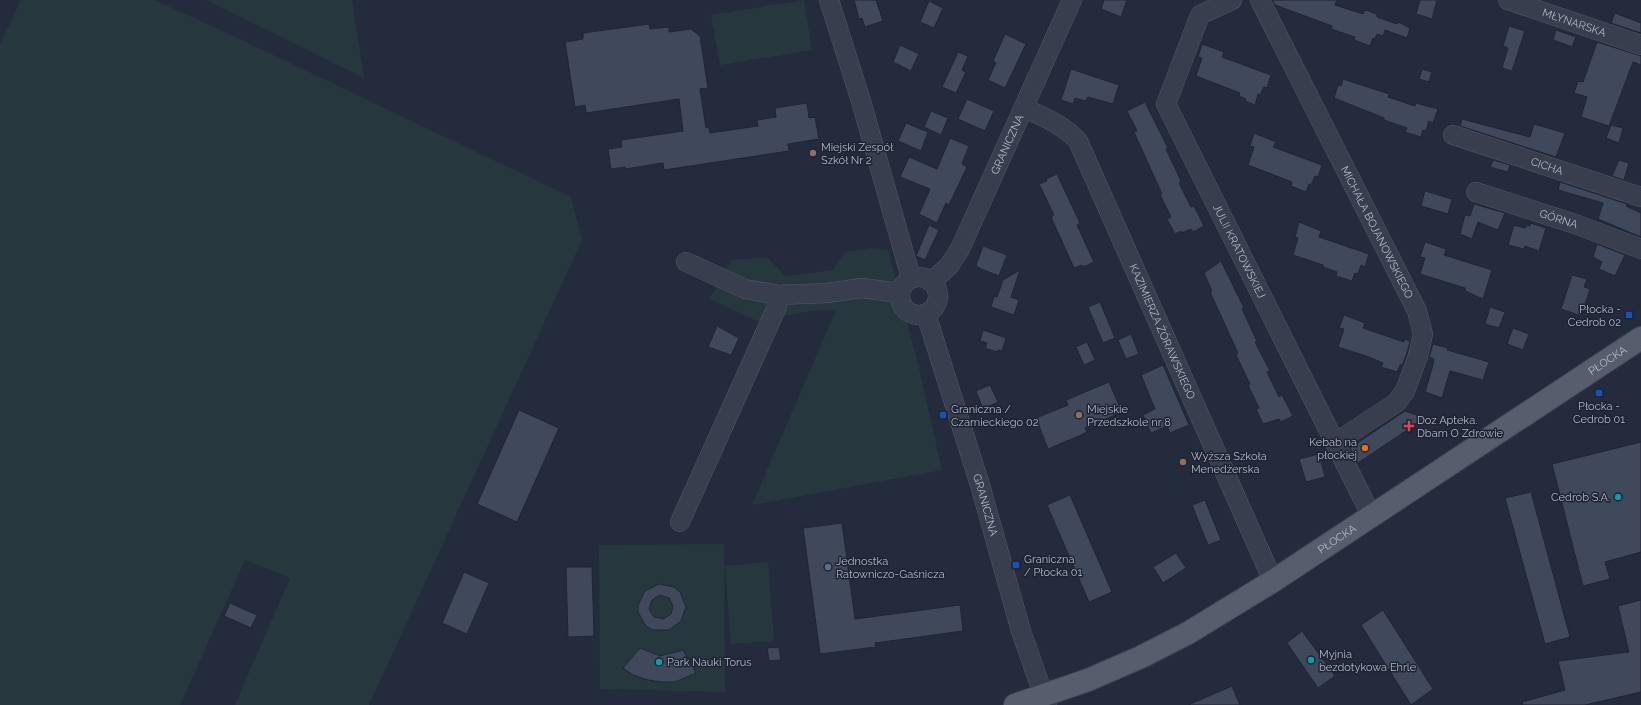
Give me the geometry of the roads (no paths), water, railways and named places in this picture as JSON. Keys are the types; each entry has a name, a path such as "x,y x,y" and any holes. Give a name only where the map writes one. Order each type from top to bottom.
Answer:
{"main road":[{"name":"PŁOCKA","path":"1014,705 1045,700 1080,683 1148,654 1188,633 1274,581 1371,515 1641,338"}],"street":[{"path":"686,262 745,289 779,295 827,293 862,288 905,286 923,278 931,282 936,290 936,302 933,308 926,314 916,315 906,310 900,299 905,286 861,101 829,0"},
{"name":"GRANICZNA","path":"931,282 949,266 960,248 1072,0"},
{"name":"JULII KRATOWSKIEJ","path":"1232,0 1200,14 1166,104 1371,515"},
{"name":"MICHAŁA BOJANOWSKIEGO","path":"1260,0 1417,311 1423,334 1418,356 1405,391 1396,403 1335,443"},
{"name":"MŁYNARSKA","path":"1508,0 1641,45"},
{"name":"KAZIMIERZA ŻÓRAWSKIEGO","path":"1023,108 1038,114 1072,135 1078,141 1274,581"},
{"name":"CICHA","path":"1453,135 1641,197"},
{"name":"GÓRNA","path":"1476,192 1578,224 1641,249"},
{"path":"680,522 773,316 779,295"},
{"name":"GRANICZNA","path":"926,314 980,485 1021,631 1045,700"}],"place":[{"name":"Miejski Zespół Szkół Nr 2","path":"813,153"},
{"name":"Płocka - Cedrob 02","path":"1629,315"},
{"name":"Płocka - Cedrob 01","path":"1599,393"},
{"name":"Graniczna / Czarnieckiego 02","path":"943,415"},
{"name":"Miejskie Przedszkole nr 8","path":"1079,415"},
{"name":"Doz Apteka. Dbam O Zdrowie","path":"1409,426"},
{"name":"Kebab na płockiej","path":"1365,448"},
{"name":"Wyższa Szkoła Menedżerska","path":"1183,462"},
{"name":"Cedrob S.A.","path":"1618,497"},
{"name":"Graniczna / Płocka 01","path":"1016,565"},
{"name":"Jednostka Ratowniczo-Gaśnicza","path":"828,567"},
{"name":"Myjnia bezdotykowa Ehrle","path":"1311,660"},
{"name":"Park Nauki Torus","path":"659,662"}]}
